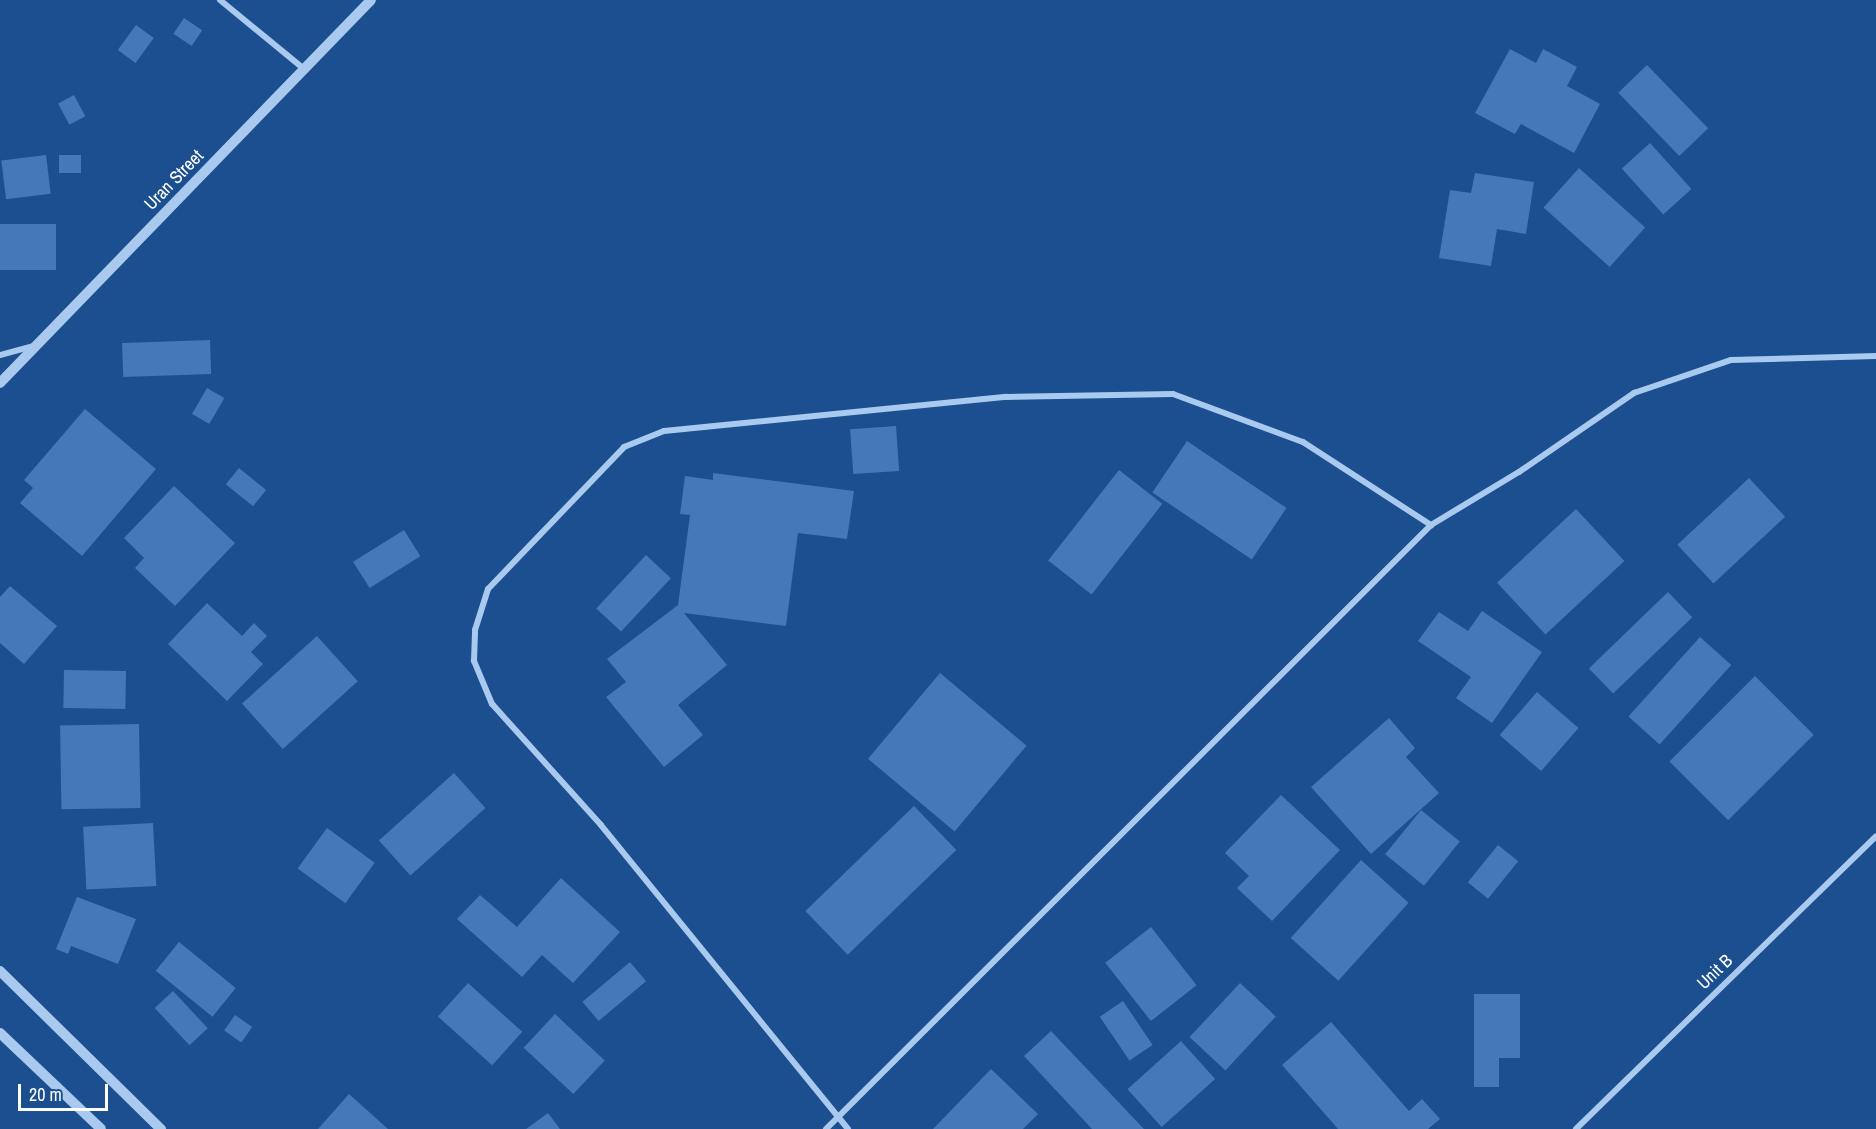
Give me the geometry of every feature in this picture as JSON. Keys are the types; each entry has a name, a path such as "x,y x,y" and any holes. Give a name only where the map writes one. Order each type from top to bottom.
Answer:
{"street":[{"path":"220,0 304,69"},
{"name":"Uran Street","path":"0,383 371,0"},
{"path":"0,355 38,345"},
{"path":"826,1129 1431,525 1519,472 1634,393 1731,360 1876,356"},
{"path":"848,1129 601,825 492,704 474,661 475,630 488,589 624,447 664,431 1006,397 1173,394 1303,442 1431,525"},
{"name":"Unit B","path":"1576,1129 1876,836"},
{"path":"0,972 162,1129"},
{"path":"0,1033 101,1129"}],"building":[{"path":"184,18 202,30 192,46 173,34"},
{"path":"136,25 154,38 136,63 118,50"},
{"path":"1510,49 1536,63 1543,49 1577,67 1567,86 1600,104 1574,153 1521,124 1515,134 1475,113"},
{"path":"1647,65 1708,128 1679,156 1618,93"},
{"path":"74,95 85,116 69,125 58,103"},
{"path":"1650,143 1691,189 1663,215 1622,168"},
{"path":"46,155 51,194 6,199 1,160"},
{"path":"59,155 81,155 81,173 59,173"},
{"path":"1579,168 1645,228 1610,267 1544,207"},
{"path":"1475,173 1534,182 1526,234 1497,229 1491,266 1439,258 1450,190 1471,193"},
{"path":"0,224 56,224 56,270 0,270"},
{"path":"210,340 211,374 123,377 122,343"},
{"path":"207,388 224,398 209,424 192,414"},
{"path":"85,409 156,469 82,556 20,503 33,488 24,480"},
{"path":"896,426 899,471 853,474 850,429"},
{"path":"1187,441 1286,508 1252,560 1152,492"},
{"path":"239,468 266,490 253,506 226,484"},
{"path":"1119,470 1162,504 1092,594 1048,561"},
{"path":"713,473 854,491 847,539 798,533 786,626 684,613 727,665 678,705 703,735 664,767 606,697 626,682 607,659 678,605 690,515 680,514 685,476 713,480"},
{"path":"1749,478 1785,517 1713,584 1677,545"},
{"path":"174,486 235,543 175,606 135,568 144,558 124,538"},
{"path":"1576,509 1624,561 1545,635 1497,583"},
{"path":"404,530 420,556 370,588 353,562"},
{"path":"646,555 671,578 621,632 596,608"},
{"path":"10,586 57,626 24,664 0,643 0,597"},
{"path":"1668,592 1692,617 1613,694 1589,668"},
{"path":"207,603 242,636 254,623 267,636 251,652 263,664 227,701 168,644"},
{"path":"1482,611 1542,652 1492,723 1456,698 1471,677 1418,641 1439,612 1468,631"},
{"path":"317,636 358,681 283,749 242,704"},
{"path":"1700,637 1731,665 1660,745 1628,717"},
{"path":"64,670 126,671 125,709 63,708"},
{"path":"940,673 1027,746 955,831 868,759"},
{"path":"1755,676 1814,735 1728,820 1669,762"},
{"path":"1537,692 1579,728 1541,771 1500,735"},
{"path":"1389,718 1415,748 1406,757 1439,793 1371,854 1311,787"},
{"path":"139,724 140,808 61,809 60,725"},
{"path":"454,773 485,808 410,876 379,841"},
{"path":"1281,795 1340,850 1272,921 1237,888 1249,876 1225,853"},
{"path":"914,806 956,850 848,955 805,911"},
{"path":"1421,810 1460,841 1424,886 1385,854"},
{"path":"153,823 156,886 86,890 83,827"},
{"path":"327,828 375,863 345,903 298,868"},
{"path":"1498,845 1518,861 1488,899 1468,882"},
{"path":"1361,860 1409,903 1338,981 1291,938"},
{"path":"561,878 620,932 573,983 542,955 522,977 457,919 480,895 517,927"},
{"path":"77,897 136,919 118,964 71,946 68,954 56,949"},
{"path":"1151,927 1197,985 1151,1021 1105,963"},
{"path":"179,942 236,988 212,1017 156,971"},
{"path":"630,962 646,981 599,1021 583,1002"},
{"path":"468,983 522,1032 492,1065 438,1016"},
{"path":"1240,983 1276,1016 1225,1071 1190,1037"},
{"path":"173,991 208,1028 189,1045 155,1008"},
{"path":"1474,994 1520,994 1520,1058 1499,1058 1499,1087 1474,1087"},
{"path":"1123,1001 1153,1045 1129,1061 1100,1017"},
{"path":"555,1014 605,1060 573,1094 524,1048"},
{"path":"235,1015 252,1027 241,1043 224,1031"},
{"path":"1331,1022 1409,1111 1422,1099 1440,1119 1428,1129 1338,1129 1282,1065"},
{"path":"1051,1031 1144,1129 1092,1129 1024,1056"},
{"path":"1181,1041 1215,1079 1162,1127 1127,1089"},
{"path":"991,1069 1038,1114 1023,1129 933,1129"},
{"path":"349,1094 388,1129 318,1129"},
{"path":"548,1113 560,1129 526,1129"}]}
